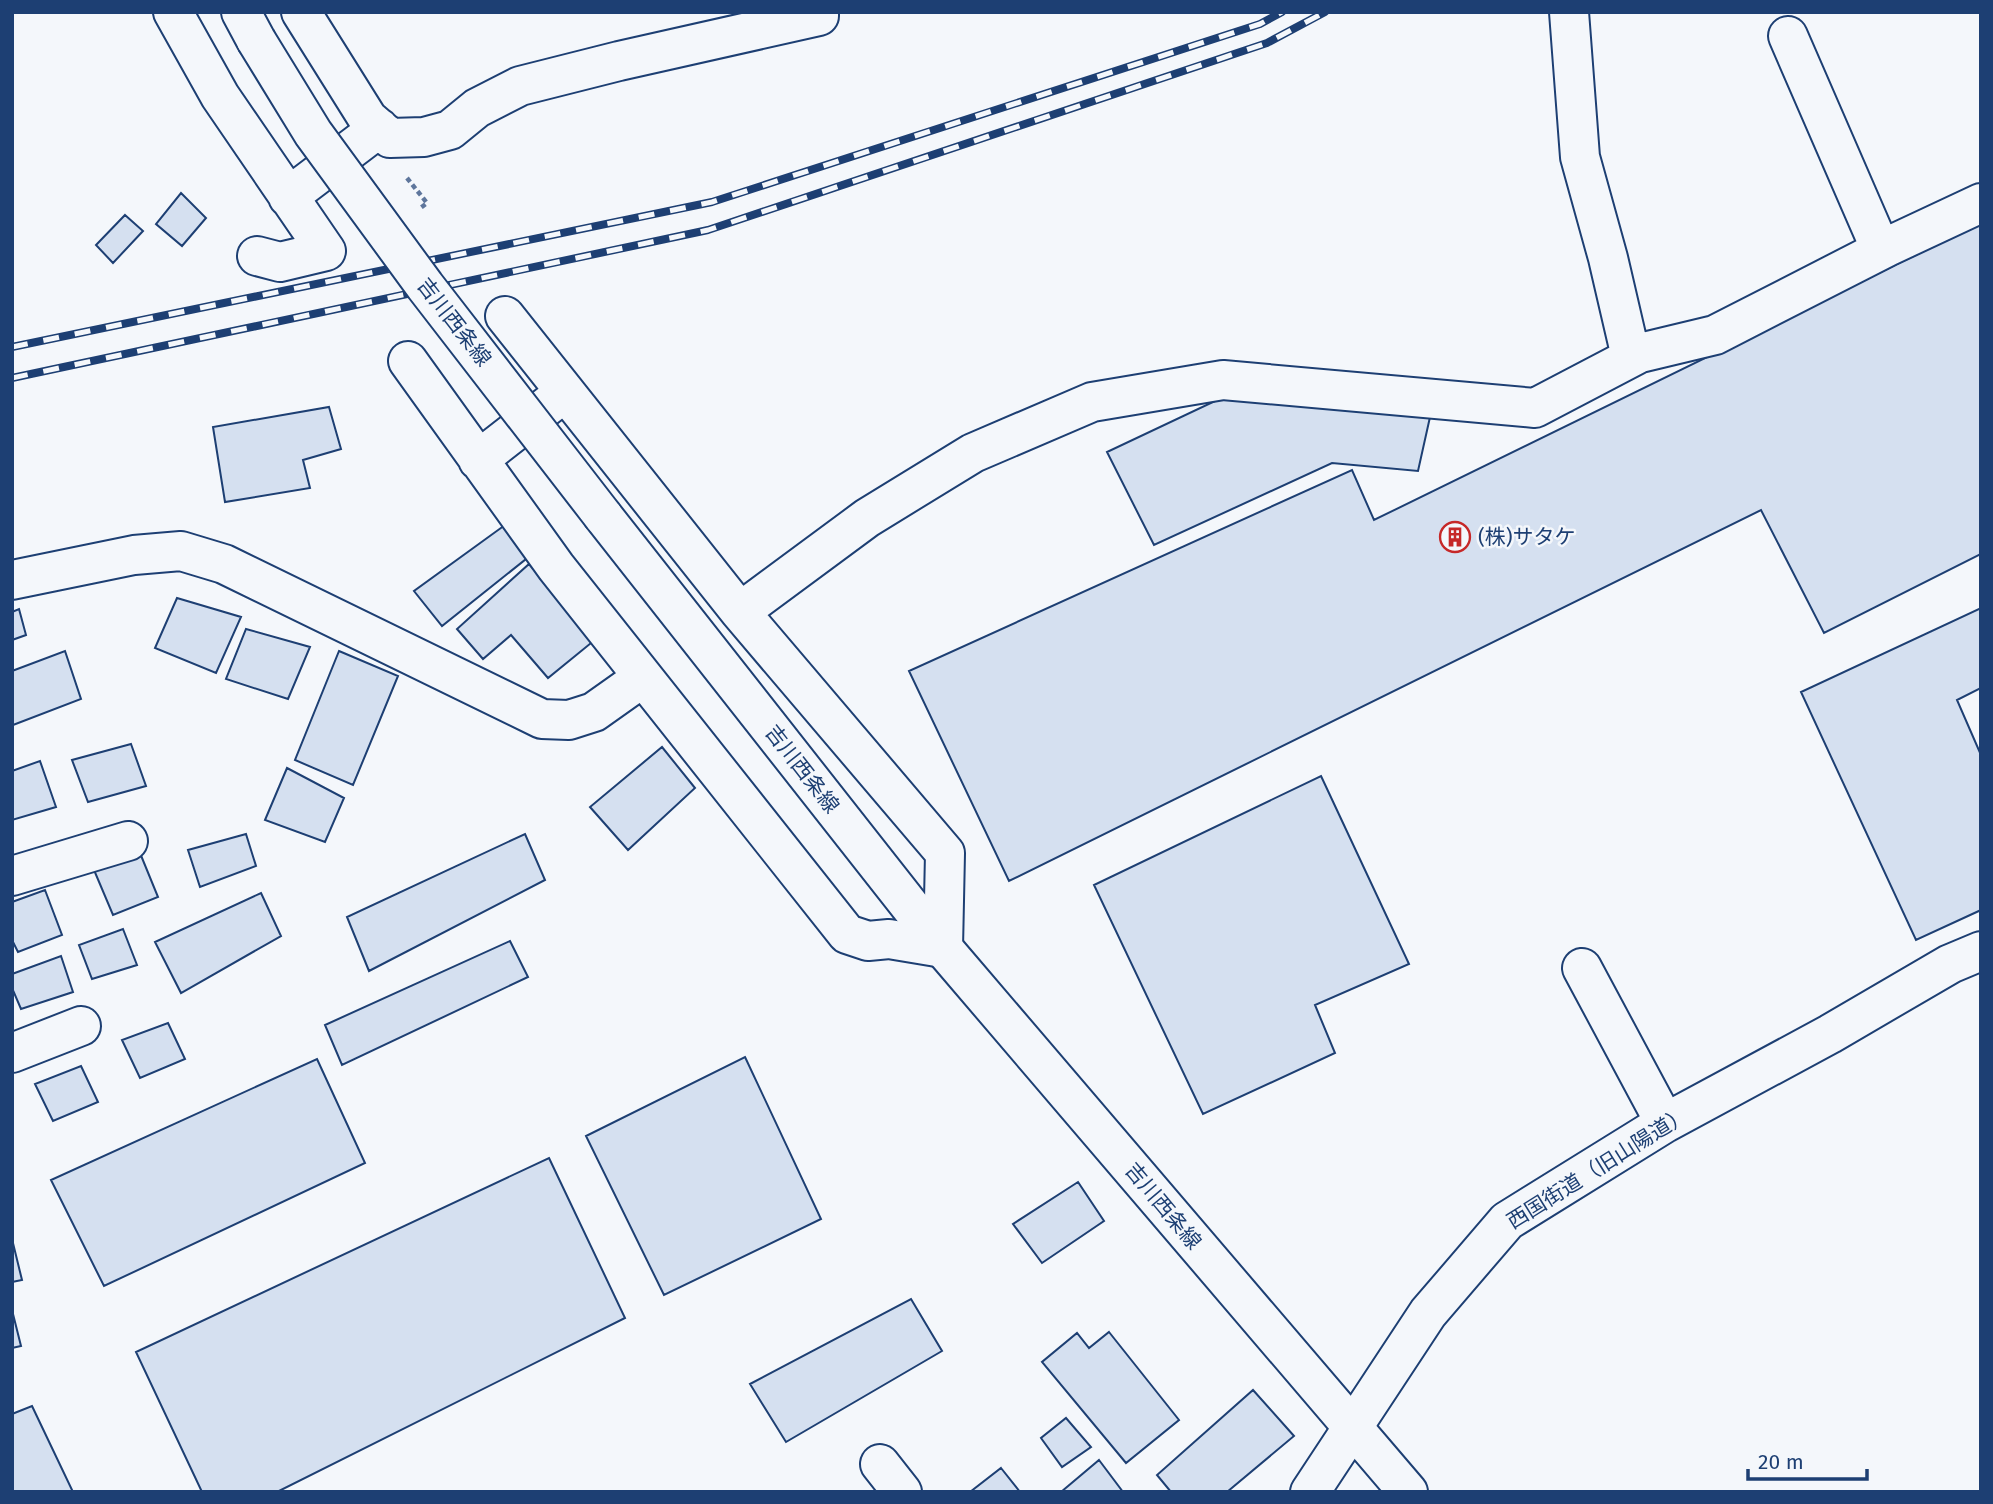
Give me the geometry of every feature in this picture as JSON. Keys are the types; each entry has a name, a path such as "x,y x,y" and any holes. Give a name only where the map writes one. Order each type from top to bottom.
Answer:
{"street":[{"path":"173,12 220,96 326,250 280,262 257,256"},
{"path":"301,12 368,119 390,138 424,137 450,130 477,108 520,86 819,16 819,12"},
{"path":"1569,12 1580,158 1608,258 1631,357"},
{"name":"吉川西条線","path":"249,26 321,144 425,286 943,948 1408,1492"},
{"path":"1788,36 1881,250"},
{"path":"288,197 379,128"},
{"path":"740,612 867,518 973,453 1092,402 1223,380 1535,408 1640,353 1715,335 1881,250 1981,203"},
{"path":"408,361 556,567 847,934 868,941 889,939 943,948 945,853 740,612 505,316"},
{"path":"478,460 565,393"},
{"path":"12,580 134,555 181,551 224,564 542,719 569,720 594,712 642,678"},
{"path":"12,876 128,841"},
{"name":"西国街道（旧山陽道）","path":"1310,1492 1428,1313 1507,1221 1665,1122 1830,1034 1951,964 1981,951"},
{"path":"1582,968 1665,1122"},
{"path":"12,1053 81,1026"}],"building":[{"path":"181,193 206,218 182,246 156,224"},
{"path":"125,215 143,231 113,263 96,245"},
{"name":"(株)サタケ","path":"1981,223 1981,554 1824,633 1761,510 1009,881 909,671 1352,470 1374,520"},
{"path":"1234,392 1430,417 1418,471 1332,463 1154,545 1107,452"},
{"path":"329,407 341,449 303,460 310,488 225,502 213,427"},
{"path":"505,525 531,555 442,626 414,591"},
{"path":"529,564 596,639 548,678 511,635 483,659 457,629"},
{"path":"177,598 241,617 216,673 155,648"},
{"path":"1981,608 1981,688 1957,700 1981,755 1981,910 1916,940 1801,692"},
{"path":"19,609 26,635 12,640 12,612"},
{"path":"246,629 310,647 288,699 226,679"},
{"path":"65,651 81,699 13,725 12,671"},
{"path":"339,651 398,676 353,785 295,760"},
{"path":"131,744 146,786 88,802 72,760"},
{"path":"662,747 695,788 628,850 590,807"},
{"path":"40,761 56,807 12,820 12,771"},
{"path":"287,768 344,798 325,842 265,820"},
{"path":"1321,776 1409,964 1315,1005 1335,1053 1203,1114 1094,885"},
{"path":"246,834 256,866 200,887 188,850"},
{"path":"525,834 545,880 369,971 347,917"},
{"path":"140,853 158,897 113,915 94,870"},
{"path":"45,890 62,935 18,952 12,940 12,902"},
{"path":"261,893 281,936 181,993 155,942"},
{"path":"123,929 137,965 92,979 79,945"},
{"path":"510,941 528,977 342,1065 325,1025"},
{"path":"61,956 73,992 21,1009 12,988 12,974"},
{"path":"168,1023 185,1059 140,1078 122,1040"},
{"path":"745,1057 821,1219 664,1295 586,1136"},
{"path":"317,1059 365,1163 104,1286 51,1180"},
{"path":"81,1066 98,1102 53,1121 35,1084"},
{"path":"549,1158 625,1318 277,1492 202,1492 136,1352"},
{"path":"1078,1182 1104,1221 1042,1263 1013,1224"},
{"path":"12,1239 22,1280 12,1282"},
{"path":"911,1299 942,1351 786,1442 750,1384"},
{"path":"12,1310 21,1346 12,1348"},
{"path":"1109,1332 1179,1420 1126,1463 1042,1362 1077,1333 1089,1348"},
{"path":"1253,1390 1294,1436 1227,1492 1171,1492 1157,1475"},
{"path":"32,1406 73,1492 12,1492 12,1414"},
{"path":"1066,1418 1091,1447 1062,1467 1041,1438"},
{"path":"1099,1460 1123,1492 1061,1492"},
{"path":"1001,1468 1020,1492 970,1492"}],"railway":[{"path":"12,347 712,202 1260,24 1282,12"},
{"path":"12,378 708,230 1267,43 1325,12"}],"place":[{"name":"(株)サタケ","path":"1455,537"}]}
